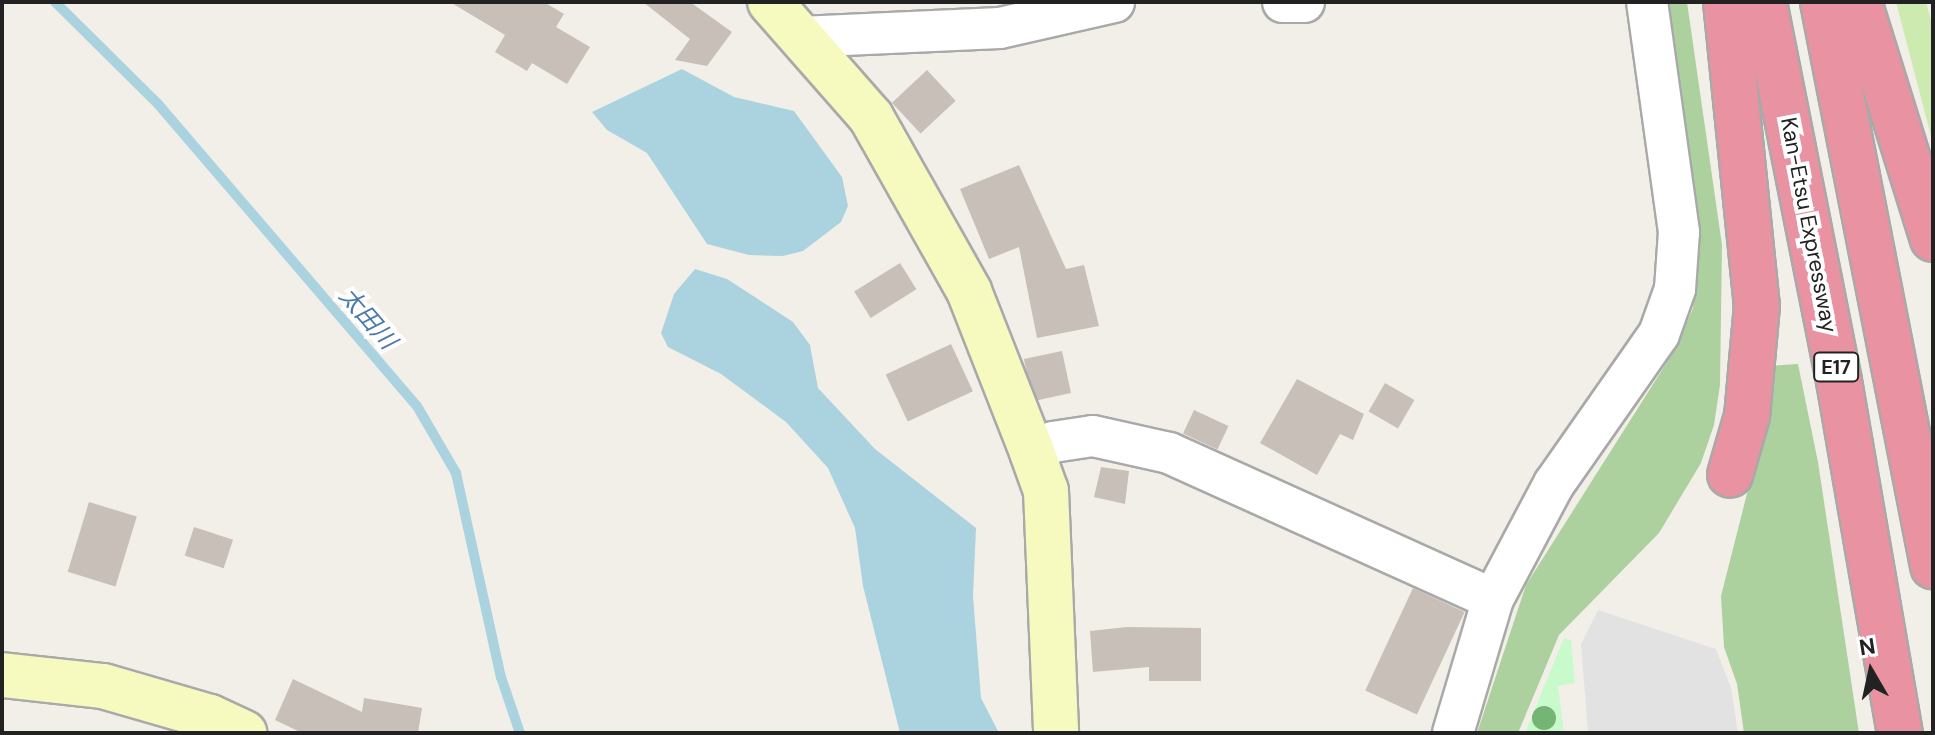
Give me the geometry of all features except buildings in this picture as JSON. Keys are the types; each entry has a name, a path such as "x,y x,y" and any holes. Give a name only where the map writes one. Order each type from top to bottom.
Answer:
{"highway":[{"path":"1726,2 1757,305 1747,416 1730,475"},
{"name":"Kan-Etsu Expressway","path":"1764,2 1839,381 1900,733"},
{"name":"E17","path":"1823,2 1933,566"},
{"path":"1859,2 1933,239"}],"main road":[{"path":"770,2 871,117 969,291 1032,452 1046,491 1056,733"},
{"path":"2,675 103,686 210,717 245,733"}],"street":[{"path":"800,37 1000,28 1114,2"},
{"path":"1283,2 1304,2"},
{"path":"1453,733 1493,599 1554,484 1659,334 1675,289 1679,232 1647,2"},
{"path":"1032,452 1053,442 1093,436 1169,453 1493,599"}],"green space":[{"path":"1663,2 1687,2 1722,245 1720,385 1714,425 1701,463 1659,533 1559,635 1518,733 1477,733 1526,585 1676,348 1693,308 1696,249"},
{"path":"1896,2 1926,2 1933,27 1933,144"},
{"path":"1798,364 1818,462 1859,733 1744,733 1737,684 1724,647 1721,596 1753,470 1767,366"},
{"path":"1564,638 1571,640 1575,683 1558,686 1564,733 1525,733"}],"shaded area":[{"path":"1598,610 1716,649 1731,688 1738,733 1588,733 1581,644"}],"water":[{"path":"682,69 734,97 794,111 842,177 848,206 841,222 803,251 783,256 749,255 707,244 647,153 607,130 592,112"},
{"path":"695,269 727,279 793,322 810,345 818,388 875,449 976,528 973,596 981,698 999,733 900,733 863,586 855,528 828,468 786,422 721,374 668,347 661,333 674,294"}],"waterway":[{"name":"太田川","path":"55,2 158,104 417,406 456,473 501,677 520,733"}]}
